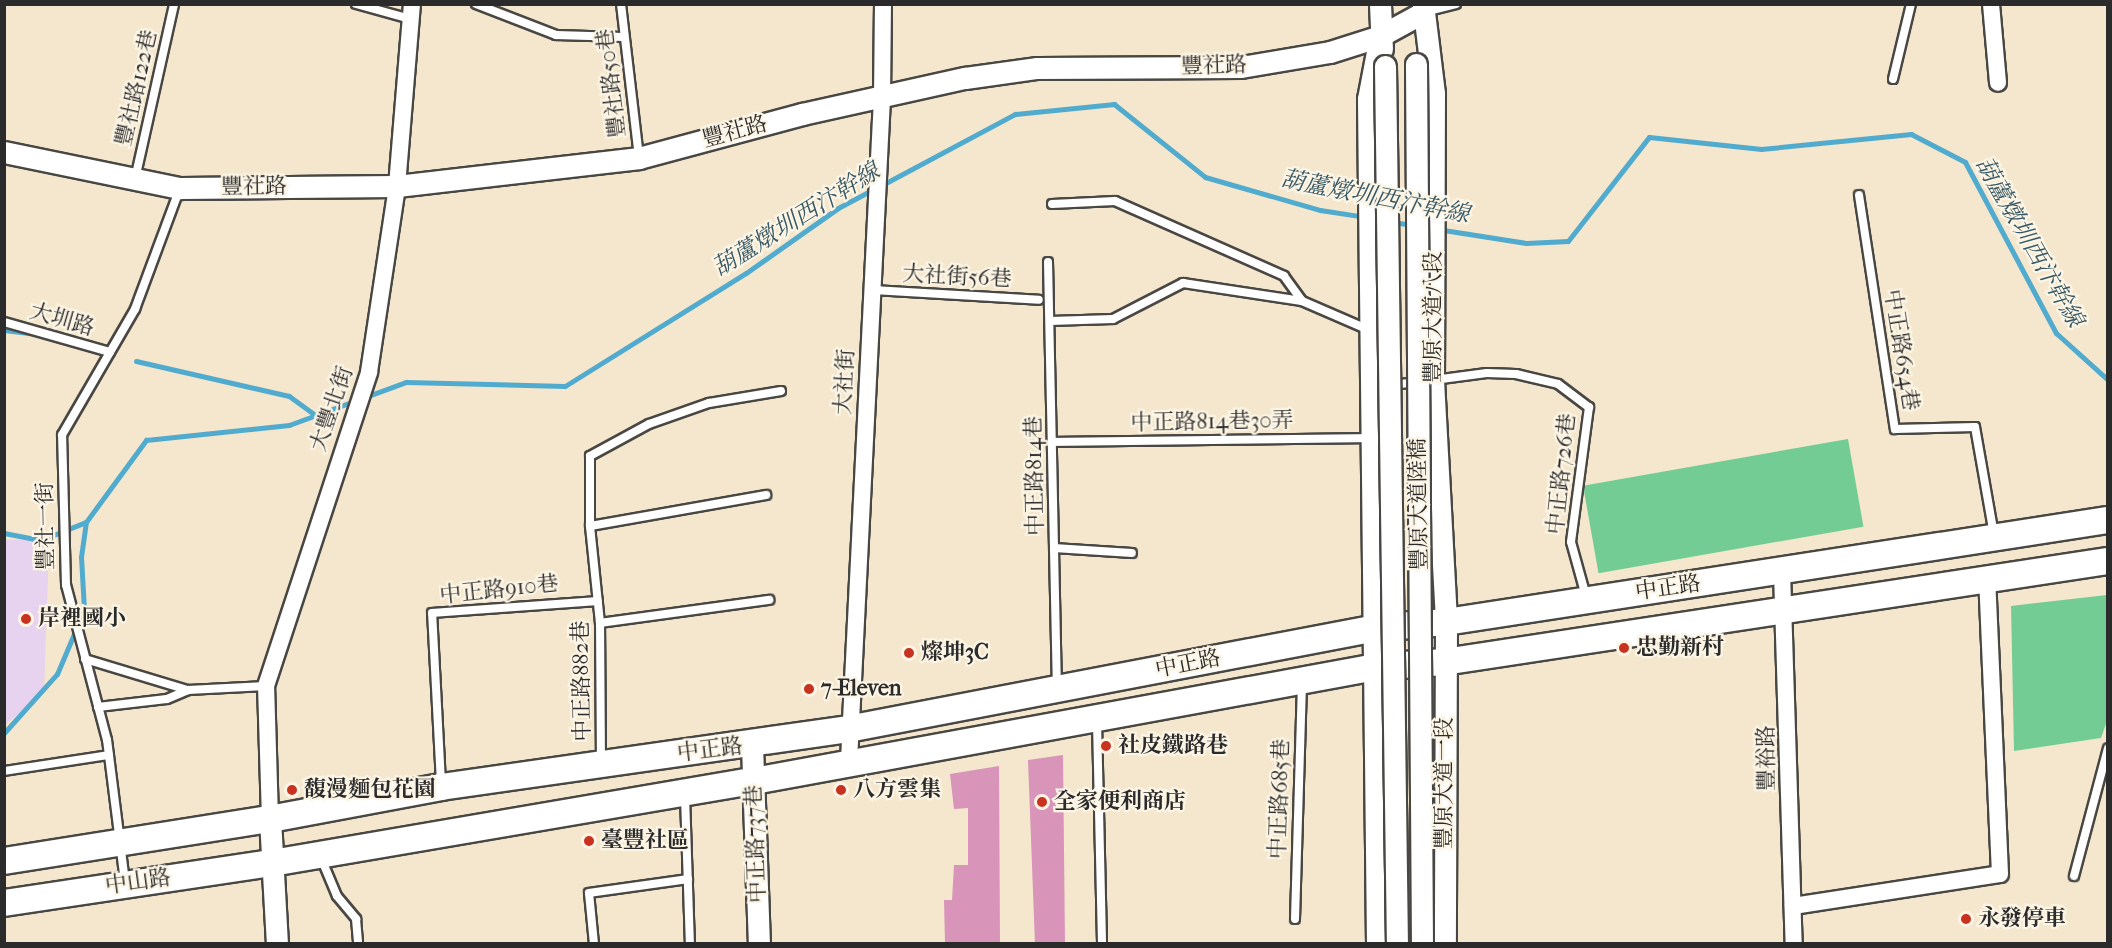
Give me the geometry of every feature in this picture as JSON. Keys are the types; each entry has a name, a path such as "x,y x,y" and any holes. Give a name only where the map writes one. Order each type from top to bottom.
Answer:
{"main road":[{"name":"中正路","path":"270,819 441,787 601,763 752,745 848,729 1376,627 1446,622 2108,520"},
{"name":"中正路","path":"272,863 754,781 849,761 1376,667 1444,662 2108,561"},
{"name":"中山路","path":"4,861 270,819"},
{"name":"中山路","path":"4,903 272,863"}],"street":[{"name":"大社街","path":"849,761 848,729 882,98 883,4"},
{"path":"1377,944 1376,627 1368,99 1380,36 1380,4"},
{"path":"1991,4 1998,83"},
{"name":"豐社路","path":"4,152 180,188 397,186 639,158 802,114 965,78 1037,68 1241,67 1330,52 1380,36 1423,8"},
{"name":"豐原大道陸橋","path":"1422,944 1416,64 1423,8"},
{"name":"豐原大道八段","path":"1423,8 1434,93 1433,380 1446,622"},
{"name":"大豐北街","path":"270,819 266,686 352,417 369,372 397,186 412,12"},
{"name":"豐原大道陸橋","path":"1380,36 1385,66 1397,944"},
{"name":"豐裕路","path":"1782,572 1786,611 1794,944"},
{"path":"1793,906 2000,874 1987,580"},
{"name":"豐原大道一段","path":"1445,944 1444,662 1446,622"},
{"name":"中正路737巷","path":"752,745 759,944"},
{"path":"270,819 277,944"}],"lane":[{"name":"豐社路122巷","path":"135,179 174,4"},
{"path":"356,4 412,12"},
{"path":"476,4 556,35 623,37"},
{"name":"豐社路50巷","path":"621,4 623,37 639,158"},
{"name":"豐社路","path":"1423,8 1456,4"},
{"path":"1893,79 1911,4"},
{"name":"豐社一街","path":"126,884 109,754 66,585 62,435 135,309 180,188"},
{"name":"中正路654巷","path":"1859,195 1895,429 1975,427 1995,536"},
{"path":"1052,204 1115,201 1284,276 1302,301"},
{"name":"中正路814巷","path":"1048,262 1057,690"},
{"path":"1050,321 1113,319 1183,283 1302,301 1370,331"},
{"name":"大社街56巷","path":"873,290 1039,300"},
{"name":"大圳路","path":"4,322 110,352"},
{"name":"中正路726巷","path":"1433,380 1486,373 1516,374 1558,384 1589,407 1571,542 1587,600"},
{"path":"1371,388 1433,380"},
{"name":"中正路882巷","path":"601,763 600,623 590,526 590,456 649,424 708,403 781,391"},
{"name":"中正路814巷30弄","path":"1052,442 1372,438"},
{"path":"590,526 766,495"},
{"path":"1054,548 1132,553"},
{"path":"600,623 769,600"},
{"name":"中正路910巷","path":"441,787 432,613 598,601"},
{"path":"85,658 188,690 266,686"},
{"name":"中正路685巷","path":"1294,919 1302,680"},
{"path":"98,707 167,699 188,690"},
{"path":"1097,716 1102,944"},
{"path":"2074,876 2108,748"},
{"path":"4,771 109,754"},
{"path":"685,793 690,944"},
{"path":"320,854 337,896 356,919 358,944"},
{"path":"594,944 589,893 688,879"}],"shaded area":[{"name":"岸裡國小","path":"27,539 49,546 44,692 5,725 5,540"}],"green space":[{"path":"1848,439 1863,527 1599,573 1583,486"},
{"path":"2107,595 2108,718 2101,738 2014,751 2011,606"}],"building":[{"path":"1063,755 1065,944 1035,944 1028,760"},
{"path":"999,766 1000,944 945,944 944,900 952,900 954,865 968,865 968,808 954,809 950,774"}],"waterway":[{"name":"葫蘆燉圳西汴幹線","path":"882,185 1015,114 1114,104 1205,177 1320,210 1366,217"},
{"name":"葫蘆燉圳西汴幹線","path":"1437,229 1526,243 1568,241 1649,137 1761,149 1911,134 1965,162 2056,333 2108,380"},
{"name":"葫蘆燉圳西汴幹線","path":"4,733 57,674 84,610 81,557 86,522 146,440 289,425 406,382 565,386 746,273 838,208 873,189"},
{"name":"葫蘆燉圳西汴幹線","path":"1393,222 1413,225"},
{"path":"4,330 35,334"},
{"path":"136,361 289,396 314,414"},
{"path":"4,533 41,540 86,522"}],"place":[{"name":"岸裡國小","path":"26,619"},
{"name":"忠勤新村","path":"1624,648"},
{"name":"燦坤3C","path":"909,653"},
{"name":"7-Eleven","path":"809,689"},
{"name":"社皮鐵路巷","path":"1106,746"},
{"name":"馥漫麵包花園","path":"292,790"},
{"name":"八方雲集","path":"841,790"},
{"name":"全家便利商店","path":"1042,802"},
{"name":"臺豐社區","path":"589,841"},
{"name":"永發停車","path":"1966,919"}]}
